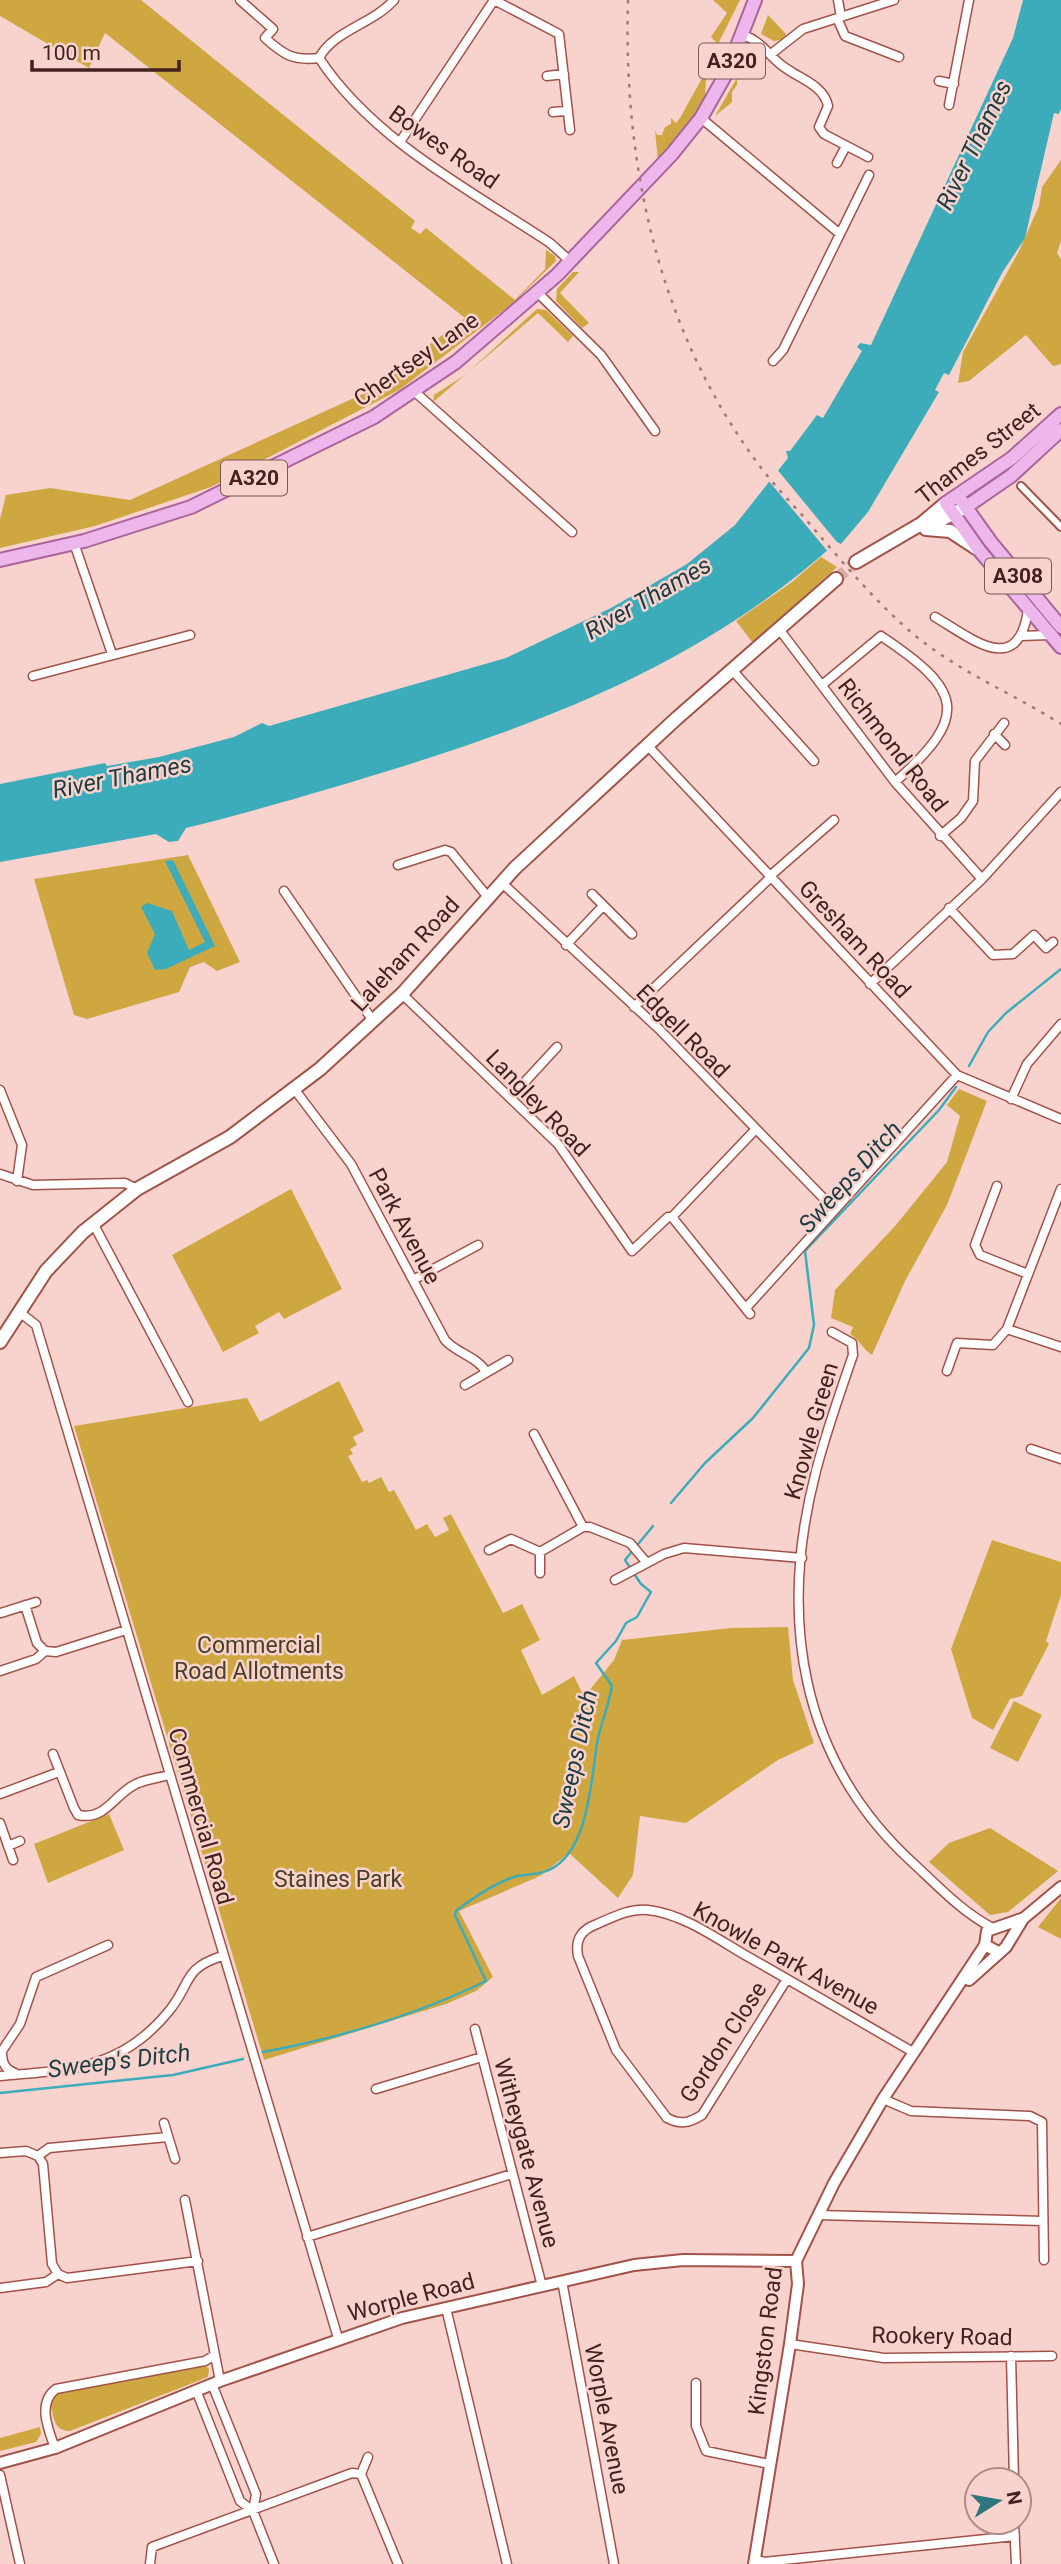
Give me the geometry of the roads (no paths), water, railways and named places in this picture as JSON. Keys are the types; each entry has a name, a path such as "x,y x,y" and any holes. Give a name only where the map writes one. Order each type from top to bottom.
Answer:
{"main road":[{"name":"Chertsey Lane","path":"0,560 74,543 191,507 339,436 415,392 456,362 538,293 671,155 701,118 743,36 755,0"},
{"name":"Thames Street","path":"962,501 1061,414"},
{"name":"Thames Street","path":"856,562 1011,476 1061,430"},
{"name":"A308","path":"962,501 990,541 1061,627"},
{"name":"A308","path":"950,509 979,550 1061,647"},
{"path":"916,527 944,529 979,550"},
{"name":"Laleham Road","path":"0,1342 46,1270 93,1223 137,1189 230,1137 295,1090 402,994 501,882 648,746 836,579"}],"street":[{"path":"243,2 273,29 265,38 283,55 300,61 319,58 329,43 370,21 394,0"},
{"path":"400,142 494,0 559,34 570,130"},
{"path":"838,0 839,17 845,36 899,57"},
{"path":"771,54 803,29 894,0"},
{"path":"949,105 969,0"},
{"path":"743,36 761,43 787,69 805,78 824,97 828,106 820,122 820,131 868,157"},
{"name":"Bowes Road","path":"319,58 364,114 400,142 550,243 570,261"},
{"path":"547,76 564,74"},
{"path":"939,81 954,84"},
{"path":"553,112 566,111"},
{"path":"701,118 840,234"},
{"path":"837,163 846,146"},
{"path":"773,361 783,350 869,175"},
{"path":"538,293 601,355 655,431"},
{"path":"415,392 572,532"},
{"path":"1021,486 1061,527"},
{"path":"74,543 112,654"},
{"path":"936,617 993,649 1013,646 1021,636 1028,610"},
{"name":"Richmond Road","path":"779,629 895,782 940,836 982,879"},
{"path":"33,676 190,635"},
{"path":"1021,636 1049,635"},
{"path":"822,685 881,636 941,685 947,706 942,729 933,744 895,782"},
{"path":"733,671 814,761"},
{"path":"940,836 973,801 975,761 1004,723"},
{"path":"994,734 1005,745"},
{"name":"Gresham Road","path":"648,746 957,1074 1061,1119"},
{"path":"870,984 982,879 1061,792"},
{"path":"634,1007 834,820"},
{"path":"398,865 445,850 451,852 487,896"},
{"name":"Edgell Road","path":"501,882 659,1029 835,1209"},
{"path":"284,891 373,1021"},
{"path":"592,894 632,934"},
{"path":"566,945 603,906"},
{"path":"949,908 987,951 996,956 1013,954 1034,935 1046,948 1053,942"},
{"name":"Langley Road","path":"402,994 558,1144 632,1251 668,1217 672,1217"},
{"path":"1011,1099 1027,1063 1061,1024"},
{"path":"510,1098 557,1047"},
{"path":"755,1130 672,1217 748,1311 835,1209 957,1074"},
{"path":"0,1090 22,1145 17,1181"},
{"name":"Park Avenue","path":"295,1090 351,1164 445,1340 453,1349 482,1365 486,1372"},
{"path":"0,1174 33,1185 125,1183 137,1189"},
{"path":"997,1186 975,1245 980,1255 1028,1273"},
{"path":"947,1371 957,1343 966,1341 993,1345 1007,1329 1061,1189"},
{"path":"93,1223 188,1402"},
{"path":"413,1280 478,1245"},
{"name":"Commercial Road","path":"18,1311 36,1325 338,2338"},
{"path":"1007,1329 1061,1347"},
{"name":"Knowle Green","path":"832,1332 852,1343 853,1355 815,1473 802,1558 799,1602 802,1664 813,1711 827,1748 852,1794 877,1827 990,1934"},
{"path":"465,1385 508,1360"},
{"path":"534,1434 583,1527"},
{"path":"1031,1449 1061,1459"},
{"path":"540,1552 583,1527 609,1533 630,1543 647,1563"},
{"path":"489,1550 511,1539 540,1552"},
{"path":"618,1579 647,1563 684,1548 802,1558"},
{"path":"540,1552 540,1573"},
{"path":"1,1613 36,1602"},
{"path":"25,1605 37,1643 45,1651 56,1652 126,1630"},
{"path":"0,1671 36,1659 45,1651"},
{"path":"53,1755 78,1815 85,1817 111,1807 138,1783 169,1775"},
{"path":"0,1794 59,1772"},
{"path":"0,1823 13,1860"},
{"path":"8,1846 20,1841"},
{"path":"990,1934 1024,1918 1061,1886"},
{"name":"Gordon Close","path":"637,1910 592,1926 580,1935 576,1944 578,1956 616,2050 667,2118 678,2123 690,2123 702,2115 787,1979"},
{"name":"Knowle Park Avenue","path":"637,1910 650,1910 693,1925 913,2052"},
{"path":"990,1934 1009,1941 1024,1918"},
{"path":"990,1934 998,1952"},
{"name":"Kingston Road","path":"755,2561 790,2343 798,2284 796,2261 818,2215 883,2099 953,1997 990,1934"},
{"name":"Kingston Road","path":"953,1997 1009,1941"},
{"path":"19,2074 8,2070 2,2062 1,2052 20,2024 36,1977 108,1945"},
{"path":"0,2076 78,2069 120,2053 157,2026 172,2008 199,1964 222,1956"},
{"name":"Witheygate Avenue","path":"475,2029 542,2286"},
{"path":"376,2089 482,2057"},
{"path":"883,2099 911,2111 1037,2117 1044,2127 1044,2260"},
{"path":"164,2123 175,2159"},
{"path":"38,2156 49,2148 168,2137"},
{"path":"0,2153 26,2151 38,2156 43,2164 52,2264 58,2274 66,2278 198,2261"},
{"path":"307,2237 512,2174"},
{"path":"185,2200 198,2261 216,2382 256,2494 253,2511"},
{"path":"818,2215 1043,2221"},
{"name":"Worple Road","path":"0,2463 55,2448 216,2382 338,2338 446,2308 634,2265 683,2260 796,2261"},
{"path":"0,2288 46,2282 58,2274"},
{"name":"Worple Avenue","path":"562,2281 614,2564"},
{"path":"446,2308 506,2564"},
{"name":"Rookery Road","path":"790,2343 884,2358 1052,2356"},
{"path":"55,2448 46,2404 49,2395 57,2389 197,2362 214,2356"},
{"path":"1011,2356 1014,2466"},
{"path":"696,2383 696,2426 706,2451 769,2464"},
{"path":"196,2390 240,2501 253,2511 274,2564"},
{"path":"368,2457 361,2474 398,2564"},
{"path":"150,2564 152,2547 352,2473 361,2474"},
{"path":"0,2475 20,2564"},
{"path":"755,2561 1015,2536 1016,2564"}],"water":[{"name":"River Thames","path":"1023,0 1061,0 1061,109 1059,114 1054,113 1025,238 1002,273 949,375 944,373 935,390 939,392 868,512 841,544 837,542 788,583 686,650 633,678 522,726 378,774 186,828 178,841 169,842 156,834 0,862 0,784 105,763 107,766 159,757 234,737 262,723 269,726 506,658 611,608 687,564 735,525 788,458 786,451 790,451 817,415 823,418 862,351 857,347 860,343 871,345 1013,38"},
{"path":"173,860 215,946 166,969 155,970 147,953 155,934 141,907 147,903 172,911 189,950 205,942 165,861"}],"waterway":[{"name":"Sweeps Ditch","path":"969,1066 988,1032 1006,1013 1061,969"},
{"name":"Sweeps Ditch","path":"671,1503 705,1463 753,1418 809,1348 814,1325 805,1251 939,1110 956,1087"},
{"name":"Sweeps Ditch","path":"263,2052 377,2024 486,1981 455,1915 456,1911 500,1882 549,1870 563,1860 573,1847 586,1811 598,1738 612,1686 596,1663 616,1641 626,1623 637,1617 651,1592 641,1584 625,1560 653,1526"},
{"name":"Sweep's Ditch","path":"0,2093 173,2075 243,2059"}],"tunnel":[{"path":"836,579 856,562"}],"railway":[{"path":"628,0 632,122 640,182 653,241 671,299 694,355 722,409 770,479 861,583 899,621 947,659 1061,724"}],"park label":[{"name":"Commercial Road Allotments","path":"259,1658"},
{"name":"Staines Park","path":"338,1879"}]}
